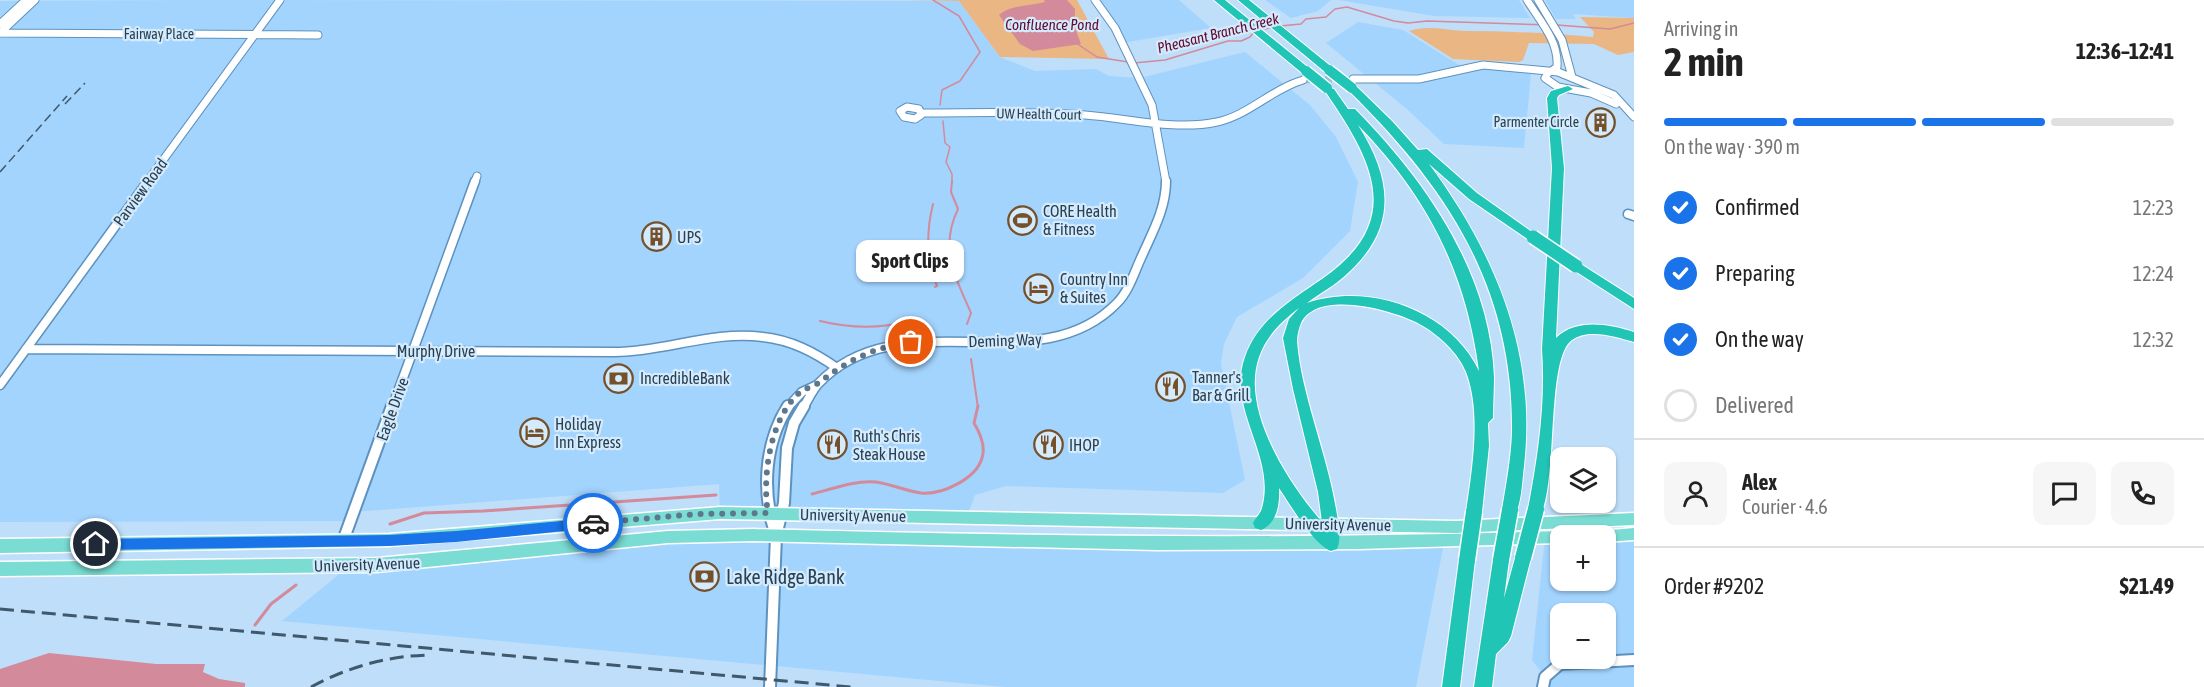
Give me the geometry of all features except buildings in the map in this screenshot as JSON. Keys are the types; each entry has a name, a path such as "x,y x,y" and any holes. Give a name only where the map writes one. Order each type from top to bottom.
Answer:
{"highway":[{"path":"1219,0 1274,45 1304,75 1329,90 1364,123 1402,167 1429,207 1456,257 1475,309 1485,363 1488,402 1451,687"},
{"path":"1243,0 1329,70 1352,84 1427,168 1454,206 1480,251 1506,317 1516,374 1519,434 1483,687"},
{"path":"1551,375 1549,349 1558,168 1552,98 1555,93 1572,84"},
{"path":"1261,523 1270,513 1271,506 1268,457 1249,391 1254,350 1272,324 1355,260 1371,238 1378,222 1380,183 1373,159 1349,117 1329,90"},
{"path":"1384,118 1473,196 1634,304"},
{"path":"1331,544 1331,524 1290,338 1293,324 1300,315 1318,304 1353,300 1389,305 1429,323 1451,341 1468,363 1476,379 1481,454"},
{"path":"1488,650 1502,636 1536,509 1545,457 1551,375 1559,343 1578,332 1593,330 1634,337"},
{"path":"1268,457 1311,524 1331,544"}],"main road":[{"name":"University Avenue","path":"0,546 343,541 456,536 655,517 775,513 1468,527 1634,519"},
{"path":"1616,535 1634,534"},
{"name":"University Avenue","path":"0,569 377,565 668,537 776,536 1331,544 1444,543 1550,538"}],"street":[{"path":"0,24 26,0"},
{"path":"0,33 35,0"},
{"name":"Parview Road","path":"0,385 280,0"},
{"name":"Deming Way","path":"770,687 775,513 789,437 794,423 817,385 837,368 873,350 899,344 939,341 1017,342 1045,339 1074,331 1106,312 1118,302 1129,286 1165,202 1167,183 1152,105 1110,21 1095,0"},
{"path":"1527,0 1546,31 1558,62 1557,67 1545,78 1549,83"},
{"path":"1538,0 1566,49 1572,84"},
{"name":"Fairway Place","path":"0,33 318,35"},
{"path":"1352,84 1419,79 1473,66 1502,65 1563,73 1572,84"},
{"path":"1473,66 1516,69 1549,83 1572,84 1614,95 1634,118"},
{"name":"UW Health Court","path":"921,113 1069,114 1202,124 1224,120 1244,111 1285,84 1304,75"},
{"name":"Eagle Drive","path":"343,541 477,176"},
{"name":"Murphy Drive","path":"26,349 628,352 712,337 766,335 787,339 804,346 837,368"},
{"name":"Deming Way","path":"775,513 767,502 770,454 778,423 804,388 817,385"},
{"path":"1543,687 1545,677 1560,664 1634,660"}],"shaded area":[{"path":"908,0 1077,0 1109,59 1000,57 959,1"},
{"path":"1095,0 1179,0 1211,28 1122,43"},
{"path":"1265,0 1331,0 1318,11 1291,18"},
{"path":"1339,0 1519,0 1530,18 1434,16"},
{"path":"1545,0 1634,0 1634,18 1573,14 1576,19 1556,19"},
{"path":"0,1 959,1 1000,57 1035,71 1096,69 1109,76 1140,78 1245,52 1310,105 1336,137 1358,182 1350,231 1303,278 1237,317 1224,344 1221,363 1245,480 1223,493 1006,486 975,495 968,514 720,513 719,484 354,512 351,521 0,522"},
{"path":"1580,17 1634,18 1634,52 1618,55 1594,44 1529,43 1523,60 1519,62 1453,59 1409,31 1430,28 1593,37 1594,32"},
{"path":"1358,22 1403,30 1464,68 1473,66 1516,69 1531,74 1524,148 1444,144 1408,110 1326,43"},
{"path":"776,536 1000,547 1181,542 1444,543 1416,687 1005,687 282,621 349,566 556,549"},
{"path":"1616,536 1634,536 1634,687 1544,687 1545,677 1532,660 1545,538 1550,538 1550,591 1616,591"}],"water":[{"name":"Confluence Pond","path":"1044,0 1067,0 1075,9 1075,28 1081,44 1033,51 1020,44 999,15 1009,9 1045,2"},
{"path":"49,653 156,664 205,664 203,672 219,679 245,683 245,687 0,687 0,669"}],"waterway":[{"path":"933,0 959,16 980,52 960,81 942,90 940,105"},
{"name":"Pheasant Branch Creek","path":"1280,26 1301,24 1306,19 1326,17 1335,9 1347,7 1408,23 1427,21 1551,25"},
{"name":"Pheasant Branch Creek","path":"1557,25 1610,29 1634,23"},
{"name":"Pheasant Branch Creek","path":"1259,30 1274,27"},
{"name":"Pheasant Branch Creek","path":"1134,63 1165,60 1228,41 1241,41 1250,37 1254,32"},
{"name":"Pheasant Branch Creek","path":"1076,43 1097,57 1128,62"},
{"path":"943,121 945,143 950,147 946,162 952,174 952,181"},
{"path":"952,181 951,192 958,209 950,236 951,262 971,313 967,324"},
{"path":"933,204 928,245 937,286 935,287"},
{"path":"820,321 864,327 909,321"},
{"path":"971,359 978,407"},
{"path":"812,494 860,482 882,483 921,493 939,491 957,484 973,473 982,458 983,444 974,423 978,407"},
{"path":"390,524 424,513 716,495"},
{"path":"255,625 271,604 296,585"}],"tunnel":[{"path":"1303,80 1344,79"}],"railway":[{"path":"65,104 85,83"},
{"path":"0,172 67,96"},
{"path":"0,609 851,687"},
{"path":"311,687 368,664 429,655"}],"way so far":[{"path":"593,523 698,514 768,513 770,454 773,437 789,404 804,388 817,385 837,368 861,355 887,346 911,342"}],"place":[{"name":"Parmenter Circle","path":"1600,122"},
{"name":"CORE Health & Fitness","path":"1022,220"},
{"name":"UPS","path":"656,237"},
{"name":"Country Inn & Suites","path":"1039,288"},
{"name":"Sport Clips","path":"911,342"},
{"name":"IncredibleBank","path":"619,378"},
{"name":"Tanner's Bar & Grill","path":"1171,386"},
{"name":"Holiday Inn Express","path":"534,433"},
{"name":"Ruth's Chris Steak House","path":"832,445"},
{"name":"IHOP","path":"1048,445"},
{"name":"Lake Ridge Bank","path":"705,576"}],"route":[{"path":"96,544 389,540 593,523"}]}
